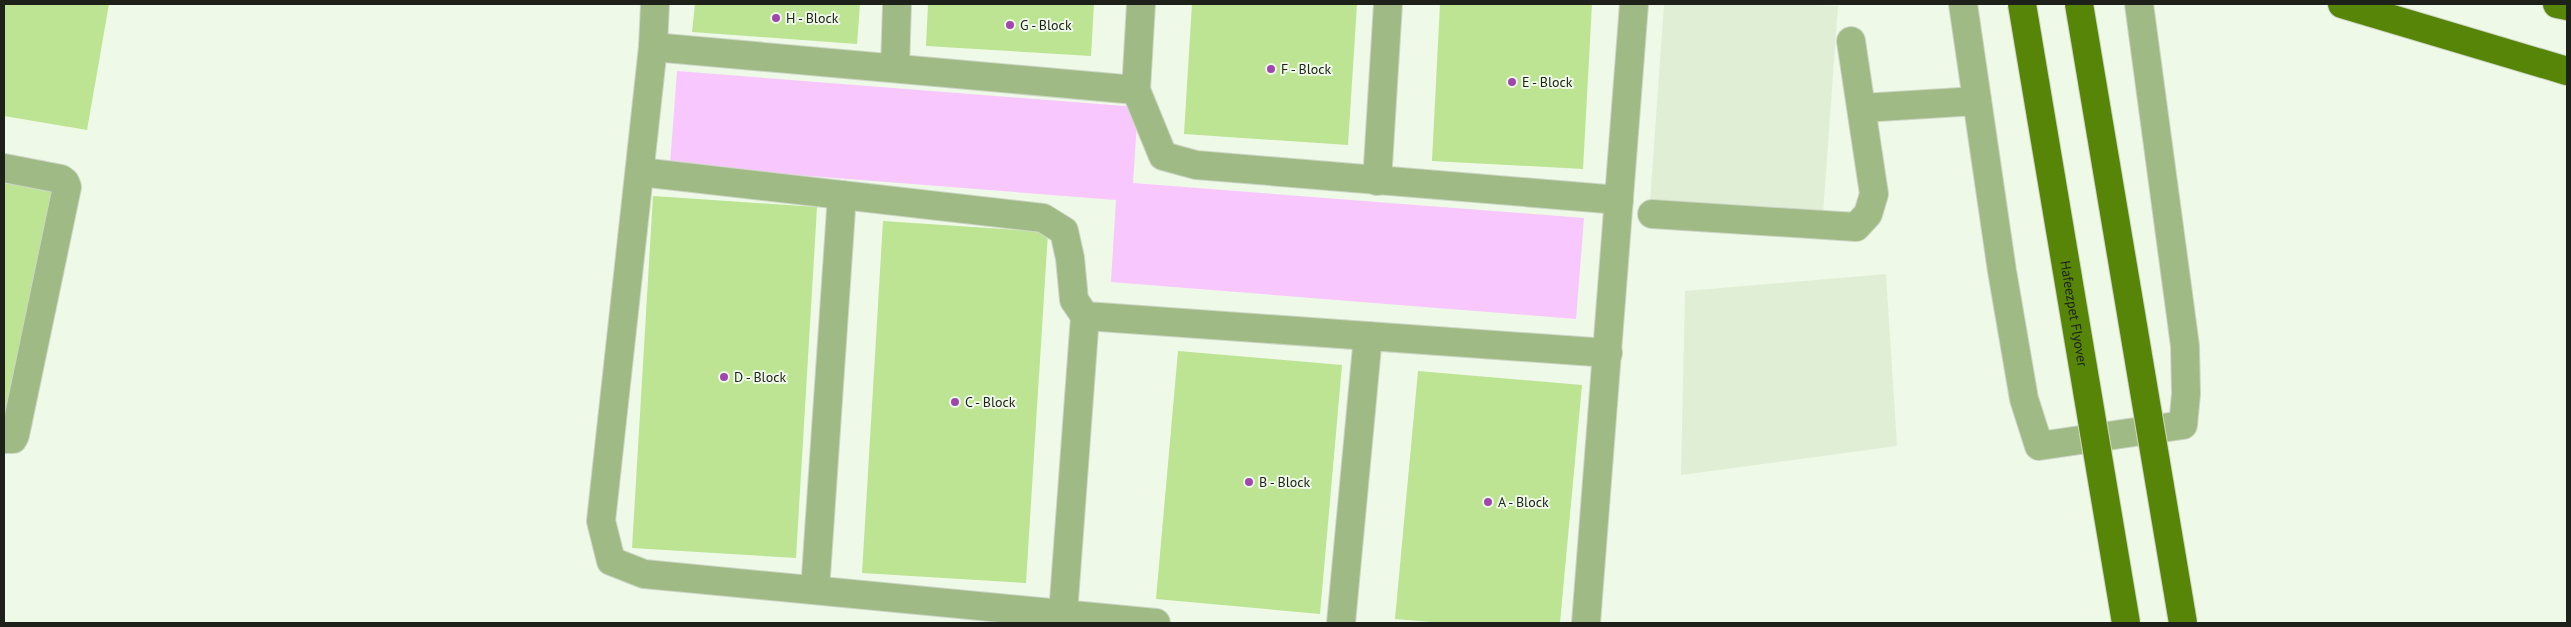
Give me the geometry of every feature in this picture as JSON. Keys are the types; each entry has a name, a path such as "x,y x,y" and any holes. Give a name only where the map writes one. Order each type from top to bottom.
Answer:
{"main road":[{"name":"Hafeezpet Flyover","path":"2022,4 2126,623"},
{"path":"2079,4 2183,623"},
{"path":"2342,4 2567,71"},
{"path":"2557,4 2567,6"}],"street":[{"path":"655,4 653,47 640,172 601,521 611,561 644,574 1156,623"},
{"path":"895,68 897,4"},
{"path":"1141,4 1136,90 1163,156 1196,165 1619,200"},
{"path":"1378,180 1388,4"},
{"path":"1586,623 1634,4"},
{"path":"1964,4 2002,271 2024,399 2040,446 2183,425 2186,394 2186,346 2140,4"},
{"path":"1652,214 1856,227 1868,214 1874,194 1851,41"},
{"path":"653,47 1136,90"},
{"path":"1862,108 1977,101"},
{"path":"4,168 61,179 66,182 68,188 15,435 13,439 4,439"},
{"path":"640,172 1042,218 1064,231 1070,258 1074,300 1086,316 1063,614"},
{"path":"815,590 842,195"},
{"path":"1086,316 1608,353"},
{"path":"1342,623 1368,336"}],"shaded area":[{"path":"1664,4 1799,4 1838,6 1823,214 1650,202"},
{"path":"677,71 1138,107 1133,183 1584,218 1576,319 1111,282 1116,200 670,165"},
{"path":"1886,274 1897,446 1681,475 1685,291"}],"building":[{"path":"4,4 109,4 87,130 4,116"},
{"name":"H - Block","path":"695,4 860,4 857,44 692,32"},
{"name":"G - Block","path":"928,4 1094,4 1091,56 926,46"},
{"name":"F - Block","path":"1192,4 1357,4 1348,145 1184,134"},
{"name":"E - Block","path":"1440,4 1592,4 1583,169 1432,161"},
{"path":"4,180 54,189 5,416 4,416"},
{"name":"D - Block","path":"653,196 817,207 796,558 632,548"},
{"name":"C - Block","path":"883,221 1048,232 1026,583 862,573"},
{"name":"B - Block","path":"1178,351 1342,365 1320,614 1156,599"},
{"name":"A - Block","path":"1418,371 1582,385 1560,623 1443,623 1395,619"}],"place":[{"name":"H - Block","path":"776,18"},
{"name":"G - Block","path":"1010,25"},
{"name":"F - Block","path":"1271,69"},
{"name":"E - Block","path":"1512,82"},
{"name":"D - Block","path":"724,377"},
{"name":"C - Block","path":"955,402"},
{"name":"B - Block","path":"1249,482"},
{"name":"A - Block","path":"1488,502"}]}
